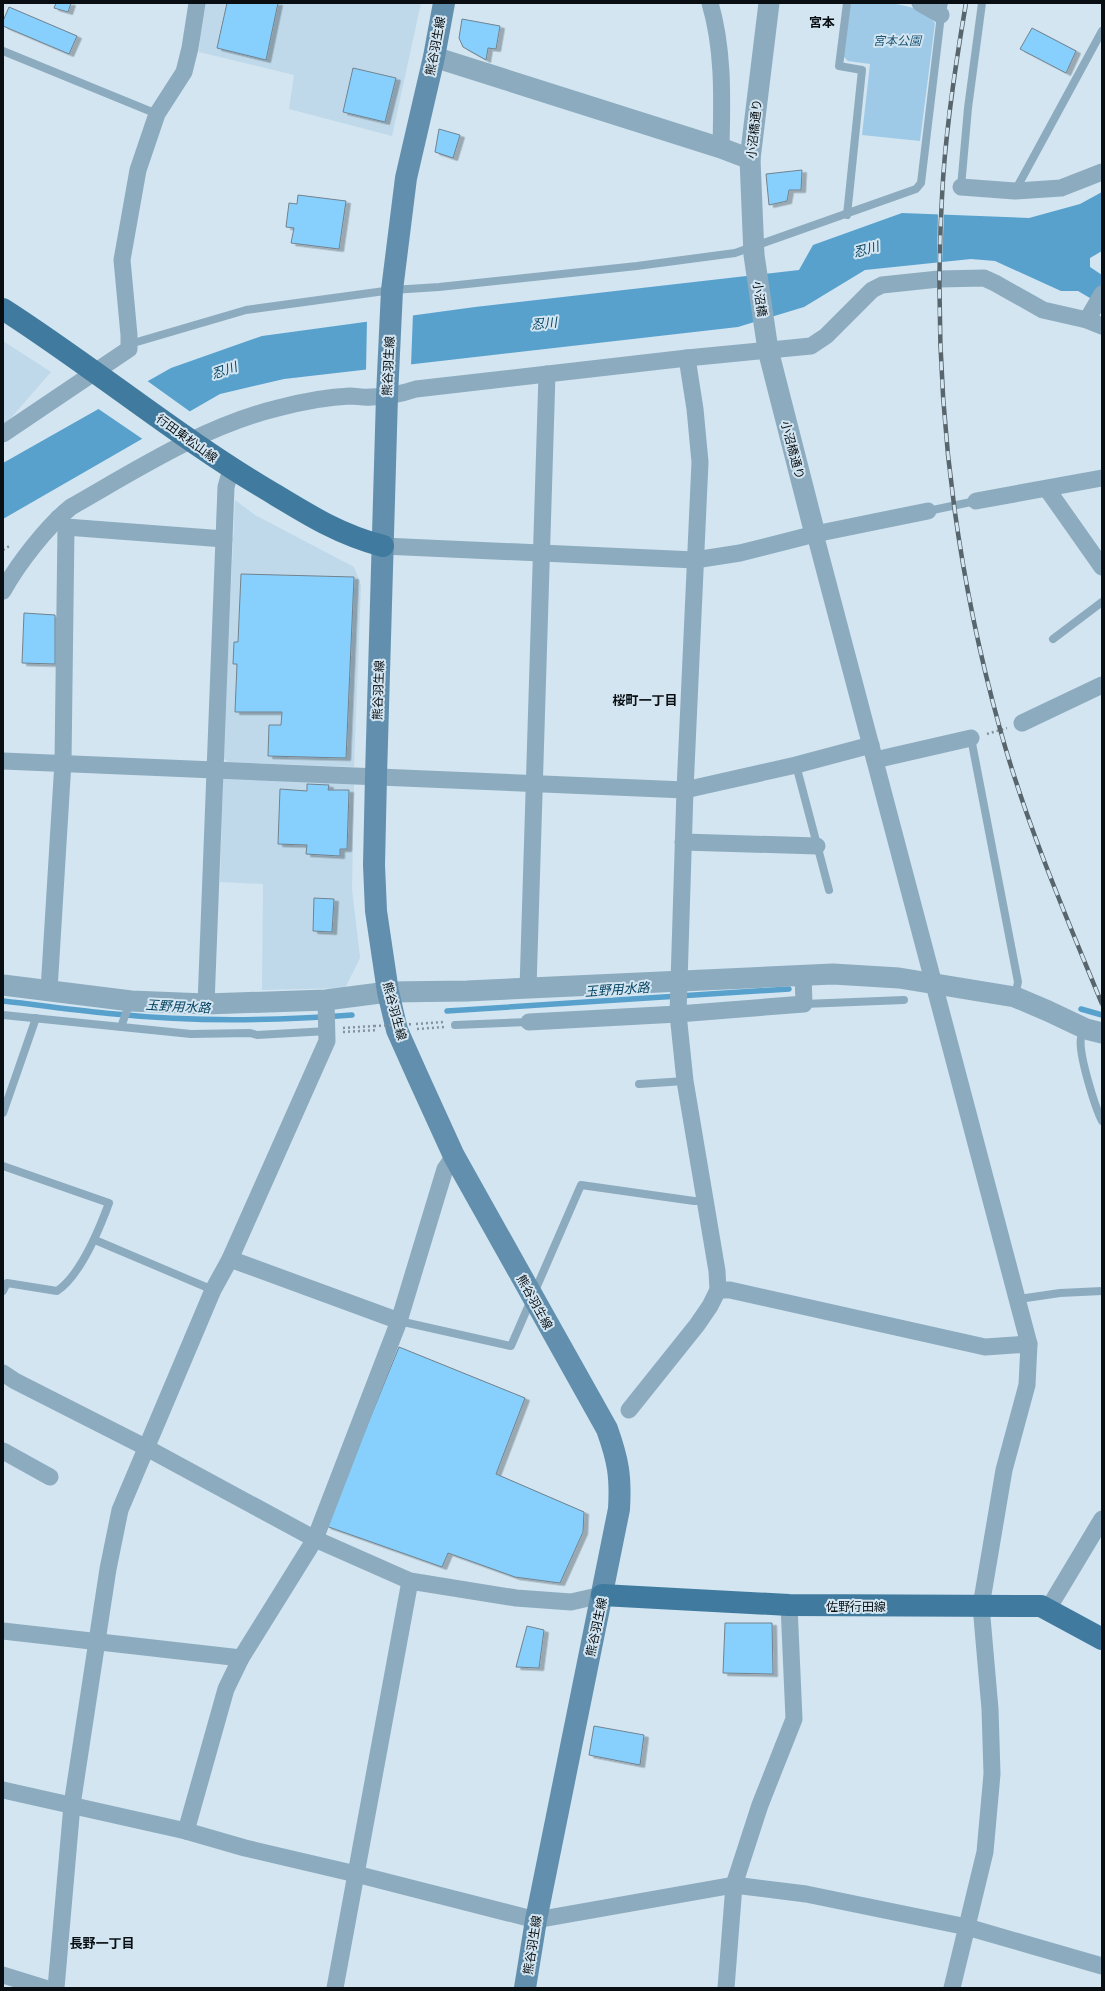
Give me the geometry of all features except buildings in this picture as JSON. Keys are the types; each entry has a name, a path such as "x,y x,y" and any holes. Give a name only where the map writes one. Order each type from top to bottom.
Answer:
{"main road":[{"name":"熊谷羽生線","path":"444,3 434,57 406,178 392,293 387,390 376,776 374,865 376,911 388,992 397,1030 454,1156 607,1429 615,1452 621,1481 619,1509 536,1920 525,1988"},
{"name":"行田東松山線","path":"3,309 231,469 326,525 356,539 383,546"},
{"name":"佐野行田線","path":"602,1595 789,1605 1041,1606 1102,1639"}],"street":[{"path":"3,434 100,376 129,349 130,344 122,260 138,170 157,114 184,72 190,48 197,3"},
{"path":"710,3 716,22 723,78 721,148"},
{"name":"小沼橋通り","path":"754,250 750,159 769,3"},
{"path":"920,3 942,9"},
{"path":"434,57 721,148 750,159"},
{"path":"961,187 1015,191 1061,188 1102,172"},
{"name":"小沼橋","path":"754,250 767,346"},
{"path":"3,591 10,578 62,522 71,507 189,439 236,419 302,403 349,396 371,397 387,390 416,389 687,358 767,346 811,346 826,336 872,290 882,285 939,278 984,278 1043,310 1086,320 1102,326"},
{"path":"1086,320 1099,299"},
{"name":"小沼橋通り","path":"767,346 815,534"},
{"path":"629,1410 697,1325 718,1290 718,1271 685,1081 678,997 694,560 700,462 700,442 687,358"},
{"path":"528,988 547,374"},
{"path":"206,1004 226,487 231,469"},
{"path":"976,501 1102,478"},
{"path":"1047,489 1102,567"},
{"path":"383,546 694,560 740,553 815,534 928,511"},
{"path":"62,522 224,539"},
{"path":"49,990 63,762 62,522"},
{"path":"815,534 1019,1299 1029,1344 1027,1385 1004,1470 981,1606 990,1709 992,1774 984,1852 952,1988"},
{"path":"1022,723 1102,685"},
{"path":"3,760 685,790 796,765 971,738"},
{"path":"683,842 817,846"},
{"path":"529,1022 803,974 833,974 877,976 934,982 1014,997 1048,1010 1094,1031"},
{"path":"3,985 49,990 129,1005 327,1002 388,992 528,988 804,1004 803,974"},
{"path":"56,1988 72,1805 108,1569 120,1510 145,1447 213,1290 230,1259 327,1041 335,1029 327,1002"},
{"path":"186,1831 226,1689 241,1658 314,1539 399,1321 445,1170 454,1156"},
{"path":"230,1259 399,1321"},
{"path":"718,1290 730,1290 985,1347 1029,1344"},
{"path":"4,1376 145,1447 314,1539 410,1581 516,1598 571,1602 602,1595"},
{"path":"3,1451 50,1477"},
{"path":"1048,1609 1102,1519"},
{"path":"335,1988 410,1581"},
{"path":"726,1988 734,1885 760,1805 794,1719 789,1605"},
{"path":"3,1631 241,1658"},
{"path":"3,1790 186,1831 245,1848 356,1874 536,1920 734,1885 806,1894 967,1927 1102,1966"},
{"path":"3,1975 45,1988"}],"lane":[{"path":"846,215 862,70 839,66 847,3"},
{"path":"961,187 968,108 982,3"},
{"path":"130,344 246,310 439,287 637,266 754,250 916,190 921,183 942,9"},
{"path":"1015,191 1102,31"},
{"path":"3,51 157,114"},
{"path":"928,511 976,501"},
{"path":"1053,639 1102,602"},
{"path":"971,738 1018,982 1014,997"},
{"path":"796,765 829,890"},
{"path":"804,1004 904,1000"},
{"path":"121,1027 129,1005"},
{"path":"3,1014 191,1034 250,1033 257,1035 335,1029"},
{"path":"3,1113 36,1018"},
{"path":"455,1025 529,1022"},
{"path":"1094,1031 1081,1038 1081,1048 1088,1079 1102,1120"},
{"path":"639,1084 685,1081"},
{"path":"3,1166 109,1203 95,1240 66,1285 57,1291 7,1283 3,1291"},
{"path":"399,1321 511,1346 581,1185 694,1202 705,1201"},
{"path":"95,1240 213,1290"},
{"path":"1019,1299 1060,1293 1102,1291"}],"path":[{"path":"971,738 1022,723"},
{"path":"335,1029 445,1022"},
{"path":"414,1029 455,1025"},
{"path":"335,1029 344,1032 380,1030"}],"shaded area":[{"path":"203,3 421,3 392,136 289,109 294,75 199,52"},
{"path":"3,341 51,372 3,427"},
{"path":"235,500 255,515 354,567 361,585 354,767 228,762 223,758"},
{"path":"223,778 354,783 352,889 360,958 345,988 262,990 263,884 220,882"}],"green space":[{"name":"宮本公園","path":"850,3 896,4 918,10 935,23 920,141 862,135 870,64 848,61 842,55"}],"water":[{"name":"忍川","path":"1102,192 1102,251 1090,258 1090,267 1102,275 1102,305 1078,291 1061,291 995,261 971,259 865,270 804,307 738,327 284,379 220,394 3,519 3,463 171,368 262,336 475,307 799,270 813,245 902,213 1029,218 1080,204"}],"pier":[{"path":"938,213 944,213 942,263 937,263"},
{"path":"413,313 411,366 366,372 367,319"},
{"path":"146,380 192,413 144,440 97,408"}],"waterway":[{"name":"玉野用水路","path":"447,1011 789,989"},
{"name":"玉野用水路","path":"3,1001 144,1017 233,1020 352,1015"},
{"name":"玉野用水路","path":"1081,1009 1102,1015"}],"railway":[{"path":"966,3 954,75 945,148 942,197 940,332 943,399 949,466 969,598 983,664 1000,729 1010,764 1034,834 1102,1004"}],"district":[{"name":"宮本","path":"822,22"},
{"name":"桜町一丁目","path":"645,700"},
{"name":"長野一丁目","path":"102,1943"}]}
